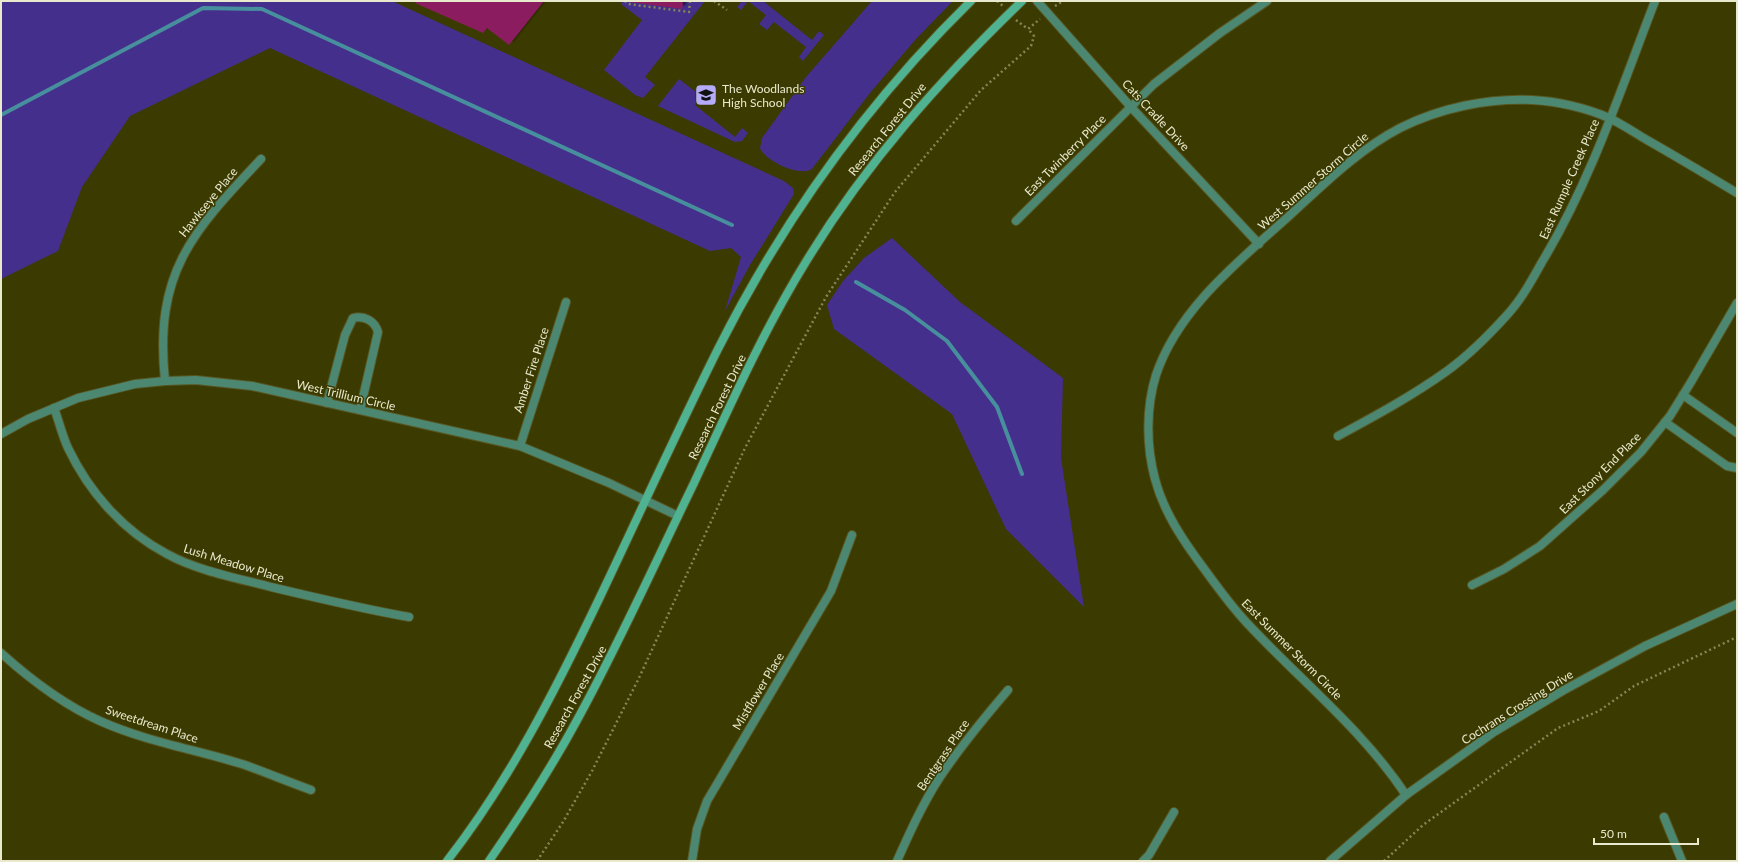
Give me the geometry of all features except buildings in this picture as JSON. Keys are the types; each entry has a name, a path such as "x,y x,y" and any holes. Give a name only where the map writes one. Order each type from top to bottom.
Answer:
{"main road":[{"name":"Research Forest Drive","path":"448,861 497,791 542,712 646,501 719,348 751,287 796,212 849,139 896,81 946,25 971,1"},
{"name":"Research Forest Drive","path":"490,861 524,809 575,724 615,648 751,364 801,269 824,232 874,162 920,105 973,48 1022,1"}],"street":[{"name":"Cats Cradle Drive","path":"1037,1 1130,106 1259,244"},
{"name":"East Twinberry Place","path":"1016,221 1130,106 1154,84 1220,33 1267,1"},
{"name":"East Rumple Creek Place","path":"1338,436 1400,402 1448,370 1508,314 1532,280 1558,236 1587,172 1655,1"},
{"name":"West Summer Storm Circle","path":"1259,244 1353,159 1380,139 1404,126 1427,117 1478,103 1533,100 1556,103 1609,118 1737,194"},
{"name":"Hawkseye Place","path":"166,381 162,351 163,327 166,304 177,268 197,232 223,199 261,159"},
{"name":"East Summer Storm Circle","path":"1259,244 1190,314 1174,336 1164,356 1156,376 1149,419 1150,450 1154,477 1163,503 1177,530 1225,597 1246,623 1351,725 1377,755 1406,795"},
{"name":"Amber Fire Place","path":"520,446 566,302"},
{"name":"East Stony End Place","path":"1472,585 1504,569 1540,546 1603,490 1641,452 1665,422 1683,395 1737,303"},
{"path":"328,403 349,325 353,318 366,318 377,326 378,332 360,410"},
{"name":"West Trillium Circle","path":"1,434 28,419 78,398 135,384 196,380 252,386 520,446 602,480 678,516"},
{"path":"1683,395 1737,433"},
{"name":"Lush Meadow Place","path":"54,408 68,447 90,486 102,502 132,530 167,554 189,564 252,582 370,610 410,617"},
{"path":"1665,422 1727,466 1737,468"},
{"name":"Mistflower Place","path":"692,861 697,829 707,802 831,591 852,535"},
{"name":"Cochrans Crossing Drive","path":"1330,861 1406,795 1494,732 1564,690 1645,646 1737,604"},
{"name":"Sweetdream Place","path":"1,653 45,689 100,721 129,732 246,765 311,790"},
{"name":"Bentgrass Place","path":"897,861 911,830 940,778 974,729 1008,690"},
{"path":"1143,861 1149,855 1174,812"},
{"path":"1664,817 1682,861"}],"path":[{"path":"625,1 628,4 689,12 690,1"},
{"path":"714,1 727,10"},
{"path":"537,861 563,822 592,771 638,680 745,448 826,297 895,192 981,90 1031,46 1034,36 1028,29 1063,1"},
{"path":"1384,861 1423,825 1558,728 1598,712 1634,686 1737,637"}],"shaded area":[{"path":"1,1 392,1 784,181 793,188 794,194 750,265 725,311 741,257 731,248 710,251 270,48 130,116 82,187 58,251 1,279"},
{"path":"623,1 681,8 683,1 705,1 645,77 655,85 643,98 635,95 604,70 642,20 621,4"},
{"path":"742,1 748,1 741,10 737,7"},
{"path":"748,1 763,1 812,40 819,31 824,35 803,61 799,57 806,47 774,22 767,30 759,24 766,15"},
{"path":"872,1 953,1 916,39 870,93 812,169 799,171 791,169 768,158 760,148 762,138 806,77"},
{"path":"679,79 701,96 695,105 735,137 742,128 748,133 742,141 735,142 658,106"},
{"path":"892,238 960,302 1063,378 1061,458 1084,607 1006,529 952,414 834,329 827,305 843,281 864,258"}],"waterway":[{"path":"1,115 203,8 262,9 732,225"},
{"path":"856,282 905,310 947,341 997,407 1022,474"}],"place":[{"name":"The Woodlands High School","path":"706,95"}]}
